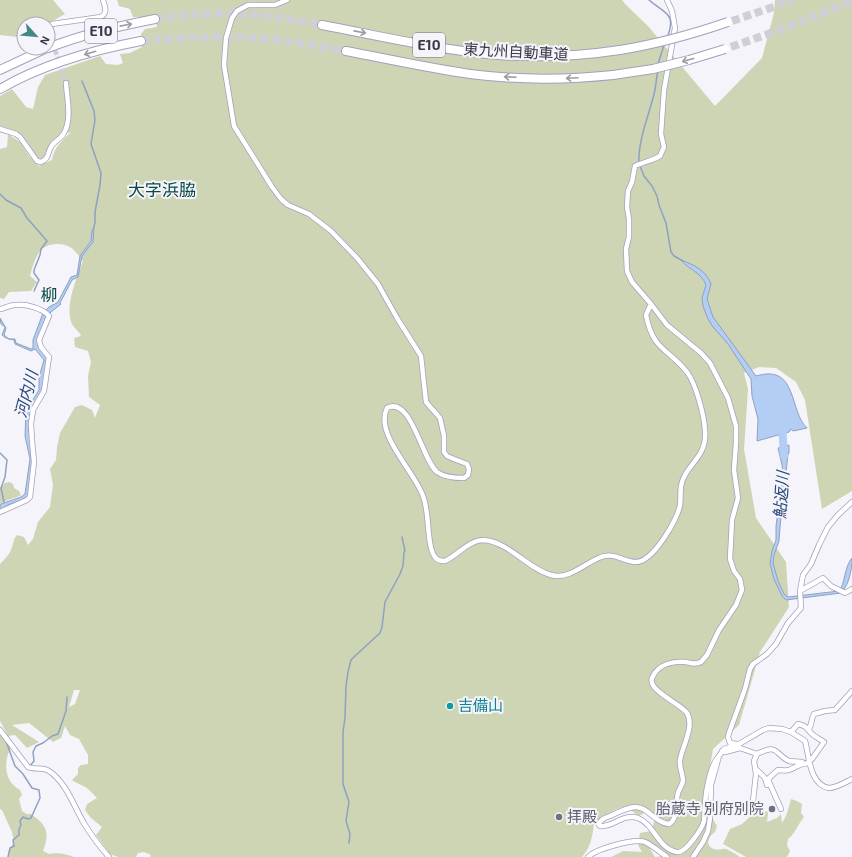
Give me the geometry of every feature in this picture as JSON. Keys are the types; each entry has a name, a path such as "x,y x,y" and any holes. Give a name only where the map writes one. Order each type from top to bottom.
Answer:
{"highway":[{"name":"E10","path":"56,45 110,28 155,19"},
{"name":"東九州自動車道","path":"322,25 458,50 498,55 537,56 598,53 620,50 654,44 693,34 730,22"},
{"name":"E10","path":"0,89 10,83 46,68 75,58 112,47 141,42"},
{"name":"東九州自動車道","path":"346,51 470,74 549,79 595,77 653,69 728,48"},
{"name":"E10","path":"0,70 31,56"}],"street":[{"path":"56,23 101,17 105,14 106,10 103,0"},
{"path":"287,0 275,5 248,5 237,11 232,18 226,38 224,65 233,121 239,136 281,199 288,205 309,214 322,224 348,249 373,277 422,356 426,402 440,418 444,436 444,452 447,456 467,464 470,468 468,475 464,478 460,478 444,475 436,471 426,456 408,416 400,407 393,406 388,408 385,414 385,424 391,441 418,484 423,496 429,541 435,558 440,561 445,561 472,543 484,540 492,542 508,550 549,575 559,576 575,571 600,557 617,556 632,562 641,562 657,547 678,512 680,506 681,485 702,452 706,436 701,409 691,378 652,337 646,315 652,304"},
{"path":"667,0 672,11 675,28 664,90 661,134 664,146 660,156 651,161 642,162 635,166 632,182 628,191 627,208 629,219 629,237 626,249 627,271 632,282 652,304 666,325 708,360 724,389 732,410 736,426 734,470 738,498 732,520 730,559 734,571 740,579 742,590 736,605 704,659 698,664 680,662 663,665 652,679 652,684 657,690 686,712 689,719 688,734 680,760 683,782 678,793 676,812 672,822 667,824 662,822 642,808 636,807 627,809 602,820 599,825 604,827 626,818 636,818 648,825 667,848 676,852 683,851 703,824 707,785 714,764 722,751 739,744 763,730 770,728 782,729 791,732 805,740 807,762 818,782 829,788 840,785 852,779"},
{"path":"0,129 16,134 20,137 37,161 41,162 46,160 51,146 62,136 68,125 69,111 66,83"},
{"path":"0,309 19,305 31,307 46,313 49,316 39,340 41,347 49,357 44,391 33,410 31,424 34,462 31,492 27,500 1,512"},
{"path":"739,744 730,743 728,738 750,669 753,664 767,654 776,644 788,623 802,608 800,595 803,575 812,564 828,527 852,502"},
{"path":"800,595 823,578 831,586 843,592 847,593 852,589"},
{"path":"809,729 812,724 814,714 835,710 852,691"},
{"path":"781,809 768,782 769,778 780,769 789,770 797,765 811,761 824,742 812,734 807,727 798,724 791,732"},
{"path":"0,730 28,767 33,769 46,769 60,780 75,804 87,828 109,857"},
{"path":"722,751 725,752 740,748 757,754 772,749 790,761 807,762"},
{"path":"718,807 753,811 756,769 754,761 757,754"},
{"path":"693,857 708,832 710,818 710,790 719,756"},
{"path":"756,769 765,778 767,784 770,786"},
{"path":"588,857 591,854 604,849 635,841 644,842 667,857"}],"green space":[{"path":"0,0 53,0 65,14 56,19 56,16 16,16 16,37 0,35"},
{"path":"117,0 622,0 648,26 715,106 762,58 774,13 775,0 852,0 852,491 822,509 805,400 796,382 776,368 759,367 744,373 748,389 744,449 756,518 786,562 789,607 760,652 739,725 713,749 706,790 709,793 711,816 717,826 715,832 709,838 708,843 714,849 726,849 740,857 656,857 662,856 654,846 650,849 655,857 611,857 623,851 642,852 638,845 640,833 651,831 654,817 650,809 646,808 643,814 638,816 632,811 630,805 610,812 594,824 591,842 582,857 150,857 151,855 144,852 138,853 136,857 118,857 110,854 96,835 102,827 91,818 85,810 87,804 97,798 86,787 72,780 78,774 78,768 81,765 88,764 88,755 79,739 70,735 65,726 61,738 53,742 29,723 12,725 39,742 27,748 15,735 8,736 0,721 0,564 10,552 14,539 17,535 24,537 28,545 33,539 38,522 50,507 53,485 50,469 56,460 60,433 75,407 82,405 92,410 95,418 100,405 89,397 88,376 91,362 88,351 75,347 74,338 81,336 72,324 70,317 70,301 72,292 83,261 75,251 63,244 47,246 41,250 34,263 30,276 37,282 31,291 9,292 4,299 0,298 0,149 7,147 8,134 20,142 29,156 39,166 52,160 57,148 71,132 56,138 51,144 44,158 38,159 22,136 10,129 0,126 0,96 12,89 26,107 33,109 38,87 45,75 100,56 106,64 118,65 123,63 120,54 130,53 142,47 141,34 145,29 157,27 155,17 133,17 130,9 119,6","holes":["74,690 80,690 75,704 69,707"]},
{"path":"9,482 13,484 14,488 19,491 21,495 0,504 0,488 5,483"},
{"path":"0,732 8,742 10,749 6,761 7,772 11,782 20,790 22,795 19,799 22,811 27,814 31,814 41,822 46,830 46,839 43,851 49,854 55,853 74,857 9,857 10,849 14,842 12,832 2,810 0,809"},
{"path":"791,799 802,804 801,813 804,817 788,839 787,845 790,851 787,857 746,857 723,844 730,829 742,824 755,812 767,811 767,822 777,818 781,814 782,823 787,814"}],"water":[{"path":"94,227 93,242 82,256 78,277 72,280 60,303 61,304 46,316 38,341 38,346 47,358 42,391 29,428 32,459 29,495 22,500 5,507 0,514 1,504 21,497 25,494 30,459 25,436 26,412 39,390 39,377 44,360 35,349 31,351 15,344 14,340 9,339 15,339 16,343 31,349 33,348 33,340 43,313 49,307 58,302 71,277 77,275 80,256 91,241 92,230"},
{"path":"681,260 695,266 709,279 711,284 707,299 713,317 756,376 770,374 779,376 786,383 801,421 807,428 793,431 791,429 789,432 757,441 758,419 752,396 751,379 728,344 708,319 703,306 702,298 706,285 704,281"},
{"path":"0,318 6,328 4,335 9,339 2,335 5,327 1,324"},
{"path":"789,445 779,541 773,563 778,581 784,594 788,597 839,591 847,566 852,558 850,577 841,593 786,600 782,596 774,579 770,564 772,551 776,540 776,526 783,475 778,448"}],"waterway":[{"path":"649,0 668,15 670,19 670,30 667,38"},
{"path":"658,64 664,45"},
{"path":"639,162 640,146 654,95 658,70"},
{"path":"82,81 94,111 95,120 91,144 101,173 94,227"},
{"path":"640,166 644,176 652,186 657,196 666,223 671,252 674,256 683,261"},
{"path":"0,194 6,200 21,208 27,218 47,241 41,249 34,270 34,273 39,280 34,291"},
{"name":"鮎返川","path":"782,424 784,456"},
{"path":"0,453 7,460 5,477 1,488 4,502"},
{"path":"349,843 350,834 346,821 349,802 343,784 343,732 348,672 351,660 380,633 385,602 403,566 405,551 402,537"},
{"path":"30,766 34,761 33,752 36,746 58,734 66,711 67,697"},
{"path":"6,741 15,766 23,774 32,788 39,790 40,798 31,818 28,819 23,817 20,821 21,825 19,835 13,840 14,846 10,848 8,857"}],"tunnel":[{"path":"732,21 794,0"},
{"path":"731,47 785,28 852,1"},
{"path":"155,19 199,14 234,13 322,25"},
{"path":"141,41 200,37 243,37 280,40 346,51"},
{"path":"56,53 66,83"}],"place":[{"name":"吉備山","path":"450,706"},
{"name":"胎蔵寺 別府別院","path":"772,809"},
{"name":"拝殿","path":"559,817"}],"district":[{"name":"大字浜脇","path":"162,190"},
{"name":"柳","path":"49,295"}],"water label":[{"name":"河内川","path":"26,394"}]}
